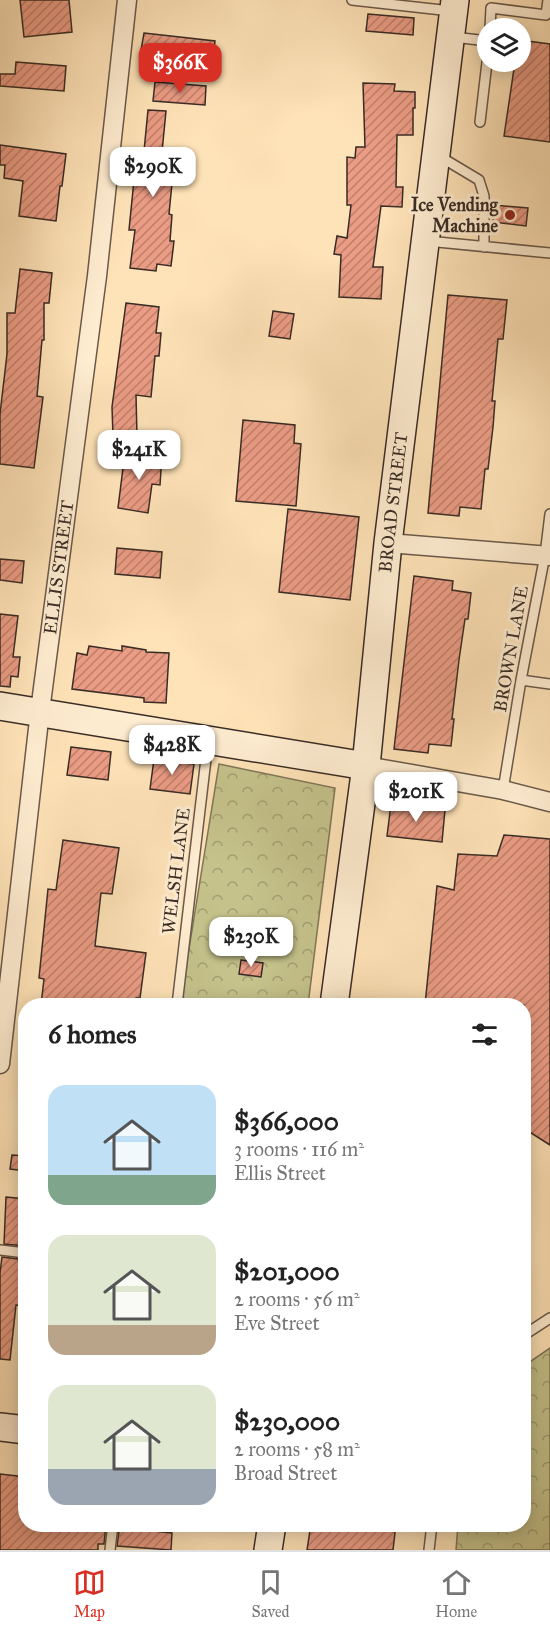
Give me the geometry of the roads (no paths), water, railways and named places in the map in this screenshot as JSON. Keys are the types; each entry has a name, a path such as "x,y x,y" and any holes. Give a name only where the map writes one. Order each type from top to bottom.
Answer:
{"main road":[{"name":"BROAD STREET","path":"335,998 366,766 388,543 453,16"},
{"path":"0,706 366,766"},
{"path":"0,1427 18,1429"},
{"path":"268,1550 271,1532"}],"street":[{"name":"ELLIS STREET","path":"0,1064 40,711 97,276 127,0"},
{"path":"388,543 548,553"},
{"path":"366,766 503,790 550,802"}],"lane":[{"path":"352,0 453,16 477,33"},
{"path":"490,18 491,8 548,16 548,0"},
{"path":"480,122 486,72"},
{"path":"436,154 479,180 484,205 484,247"},
{"path":"426,241 550,253"},
{"name":"BROWN LANE","path":"503,790 521,680 548,553 550,514"},
{"path":"521,680 550,684"},
{"name":"WELSH LANE","path":"178,998 208,741"},
{"path":"0,1250 18,1251"},
{"path":"531,1330 550,1318"},
{"path":"110,1550 112,1532"},
{"path":"429,1550 431,1532"}],"place":[{"name":"Ice Vending Machine","path":"510,215"}]}
